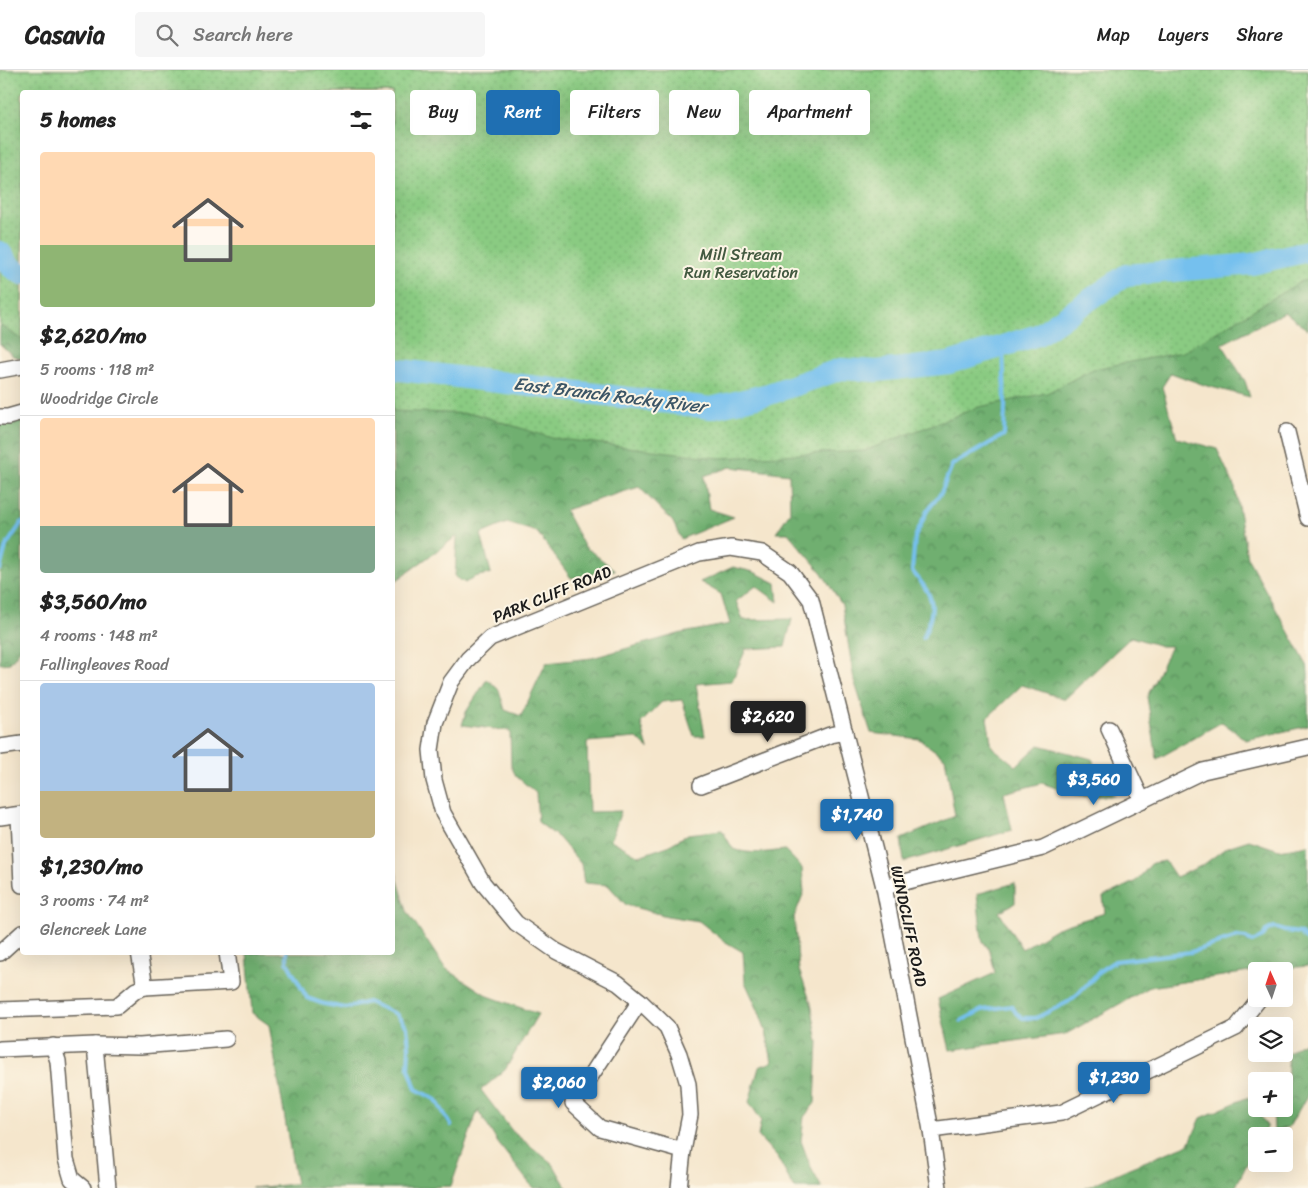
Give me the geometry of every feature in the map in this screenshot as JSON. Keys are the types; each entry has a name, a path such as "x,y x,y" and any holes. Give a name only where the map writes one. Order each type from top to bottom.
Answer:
{"street":[{"path":"0,370 20,366"},
{"path":"0,417 20,414"},
{"path":"1288,432 1308,518"},
{"name":"WINDCLIFF ROAD","path":"699,553 731,548 762,553 790,572 811,600 884,887 931,1130 939,1188"},
{"name":"PARK CLIFF ROAD","path":"679,1188 683,1151 690,1115 688,1084 679,1054 667,1027 618,983 556,951 516,923 483,883 443,813 434,780 431,750 435,722 451,682 468,659 490,638 699,553"},
{"path":"1109,729 1142,800"},
{"path":"701,785 830,735 845,732"},
{"path":"0,747 20,744"},
{"path":"884,887 1043,848 1203,771 1308,747"},
{"path":"0,817 20,814"},
{"path":"0,953 20,935"},
{"path":"140,955 145,987"},
{"path":"0,1010 117,1006 136,990 145,987 231,982 227,955"},
{"path":"640,1001 573,1103 600,1128 683,1151"},
{"path":"931,1130 1060,1113 1236,1028 1252,1008"},
{"path":"0,1049 95,1045 140,1046 226,1039"},
{"path":"95,1045 108,1188"},
{"path":"53,1046 58,1061 66,1159 72,1179 83,1188"}],"green space":[{"name":"Mill Stream Run Reservation","path":"0,70 1308,70 1308,330 1285,312 1222,344 1245,381 1250,397 1207,386 1171,373 1162,387 1177,438 1217,449 1235,488 1247,557 1307,665 1308,726 1246,740 1222,722 1157,759 1147,697 1171,646 1161,646 1131,637 1065,699 1022,685 987,718 992,747 1016,766 1039,745 1092,759 1114,796 1078,796 1042,783 1004,793 1012,830 904,862 901,839 955,816 945,758 919,739 871,733 854,680 842,605 822,573 788,533 776,533 790,512 789,474 731,467 704,476 709,509 734,517 681,539 673,522 639,487 565,510 584,546 615,570 571,578 537,532 507,523 481,534 491,573 475,577 465,583 455,577 457,536 395,582 395,90 20,90 20,358 13,356 0,344"},
{"name":"Mill Stream Run Reservation","path":"0,70 1308,70 1308,280 1302,281 1183,352 1093,369 1047,393 979,407 864,451 719,458 552,438 476,414 395,411 395,90 20,90 20,339 0,325"},
{"path":"20,418 20,650 10,663 0,664 0,421"},
{"path":"733,567 754,572 776,583 778,602 756,586 736,601 743,620 792,619 785,647 746,649 732,681 696,684 705,736 694,736 682,700 662,702 641,723 648,749 637,738 587,742 589,812 621,811 611,840 639,856 668,846 688,834 722,830 733,849 753,852 785,850 802,868 804,892 794,917 799,970 811,1003 818,1042 815,1103 804,1117 801,1141 812,1170 822,1188 794,1188 777,1157 758,1136 761,1120 749,1102 759,1067 772,1062 766,1031 745,982 743,952 724,941 699,921 667,916 626,905 608,885 584,883 581,864 559,838 538,822 536,793 516,776 511,766 510,731 462,725 466,712 487,679 499,690 505,710 521,716 546,663 592,658 682,633 730,624 721,594 700,582"},
{"path":"1249,840 1279,850 1308,845 1308,966 1293,967 1293,962 1248,962 1248,972 1150,987 1066,1034 950,1050 938,999 995,973 990,951 982,940 977,894 1015,883 1015,903 999,912 1022,949 1057,928 1105,913 1103,897 1136,881 1152,863 1165,861 1176,877 1203,865 1227,847"},
{"path":"395,870 407,911 445,968 488,996 538,1014 505,1070 481,1090 513,1132 553,1164 567,1188 533,1188 498,1143 478,1110 451,1186 415,1188 251,1188 296,1184 269,1025 252,1013 247,955 395,955"},
{"path":"1308,1039 1308,1094 1289,1127 1274,1127 1273,1117 1293,1117 1293,1072 1288,1072 1287,1062 1293,1062 1293,1049"},
{"path":"1248,1097 1248,1117 1261,1117 1267,1126 1248,1127 1248,1162 1235,1188 1085,1188 1189,1144 1201,1118"}],"waterway":[{"name":"East Branch Rocky River","path":"395,369 711,408 769,394 841,369 877,371 949,363 1038,335 1126,275 1252,264 1308,251"},
{"name":"East Branch Rocky River","path":"0,252 11,267 20,273"},
{"path":"923,638 932,610 925,588 912,571 915,537 927,511 941,493 952,465 1004,435 1003,346"},
{"path":"0,569 6,546 20,525"},
{"path":"961,1021 982,1010 1012,1006 1016,1013 1023,1018 1036,1018 1068,1002 1101,970 1115,961 1191,952 1237,937 1246,938 1252,942 1263,937 1266,931 1274,927 1284,931 1300,933 1308,941"},
{"path":"287,955 287,962 307,998 324,1004 346,1008 368,1002 396,1014 407,1027 408,1066 416,1089 436,1100 451,1125"}]}
